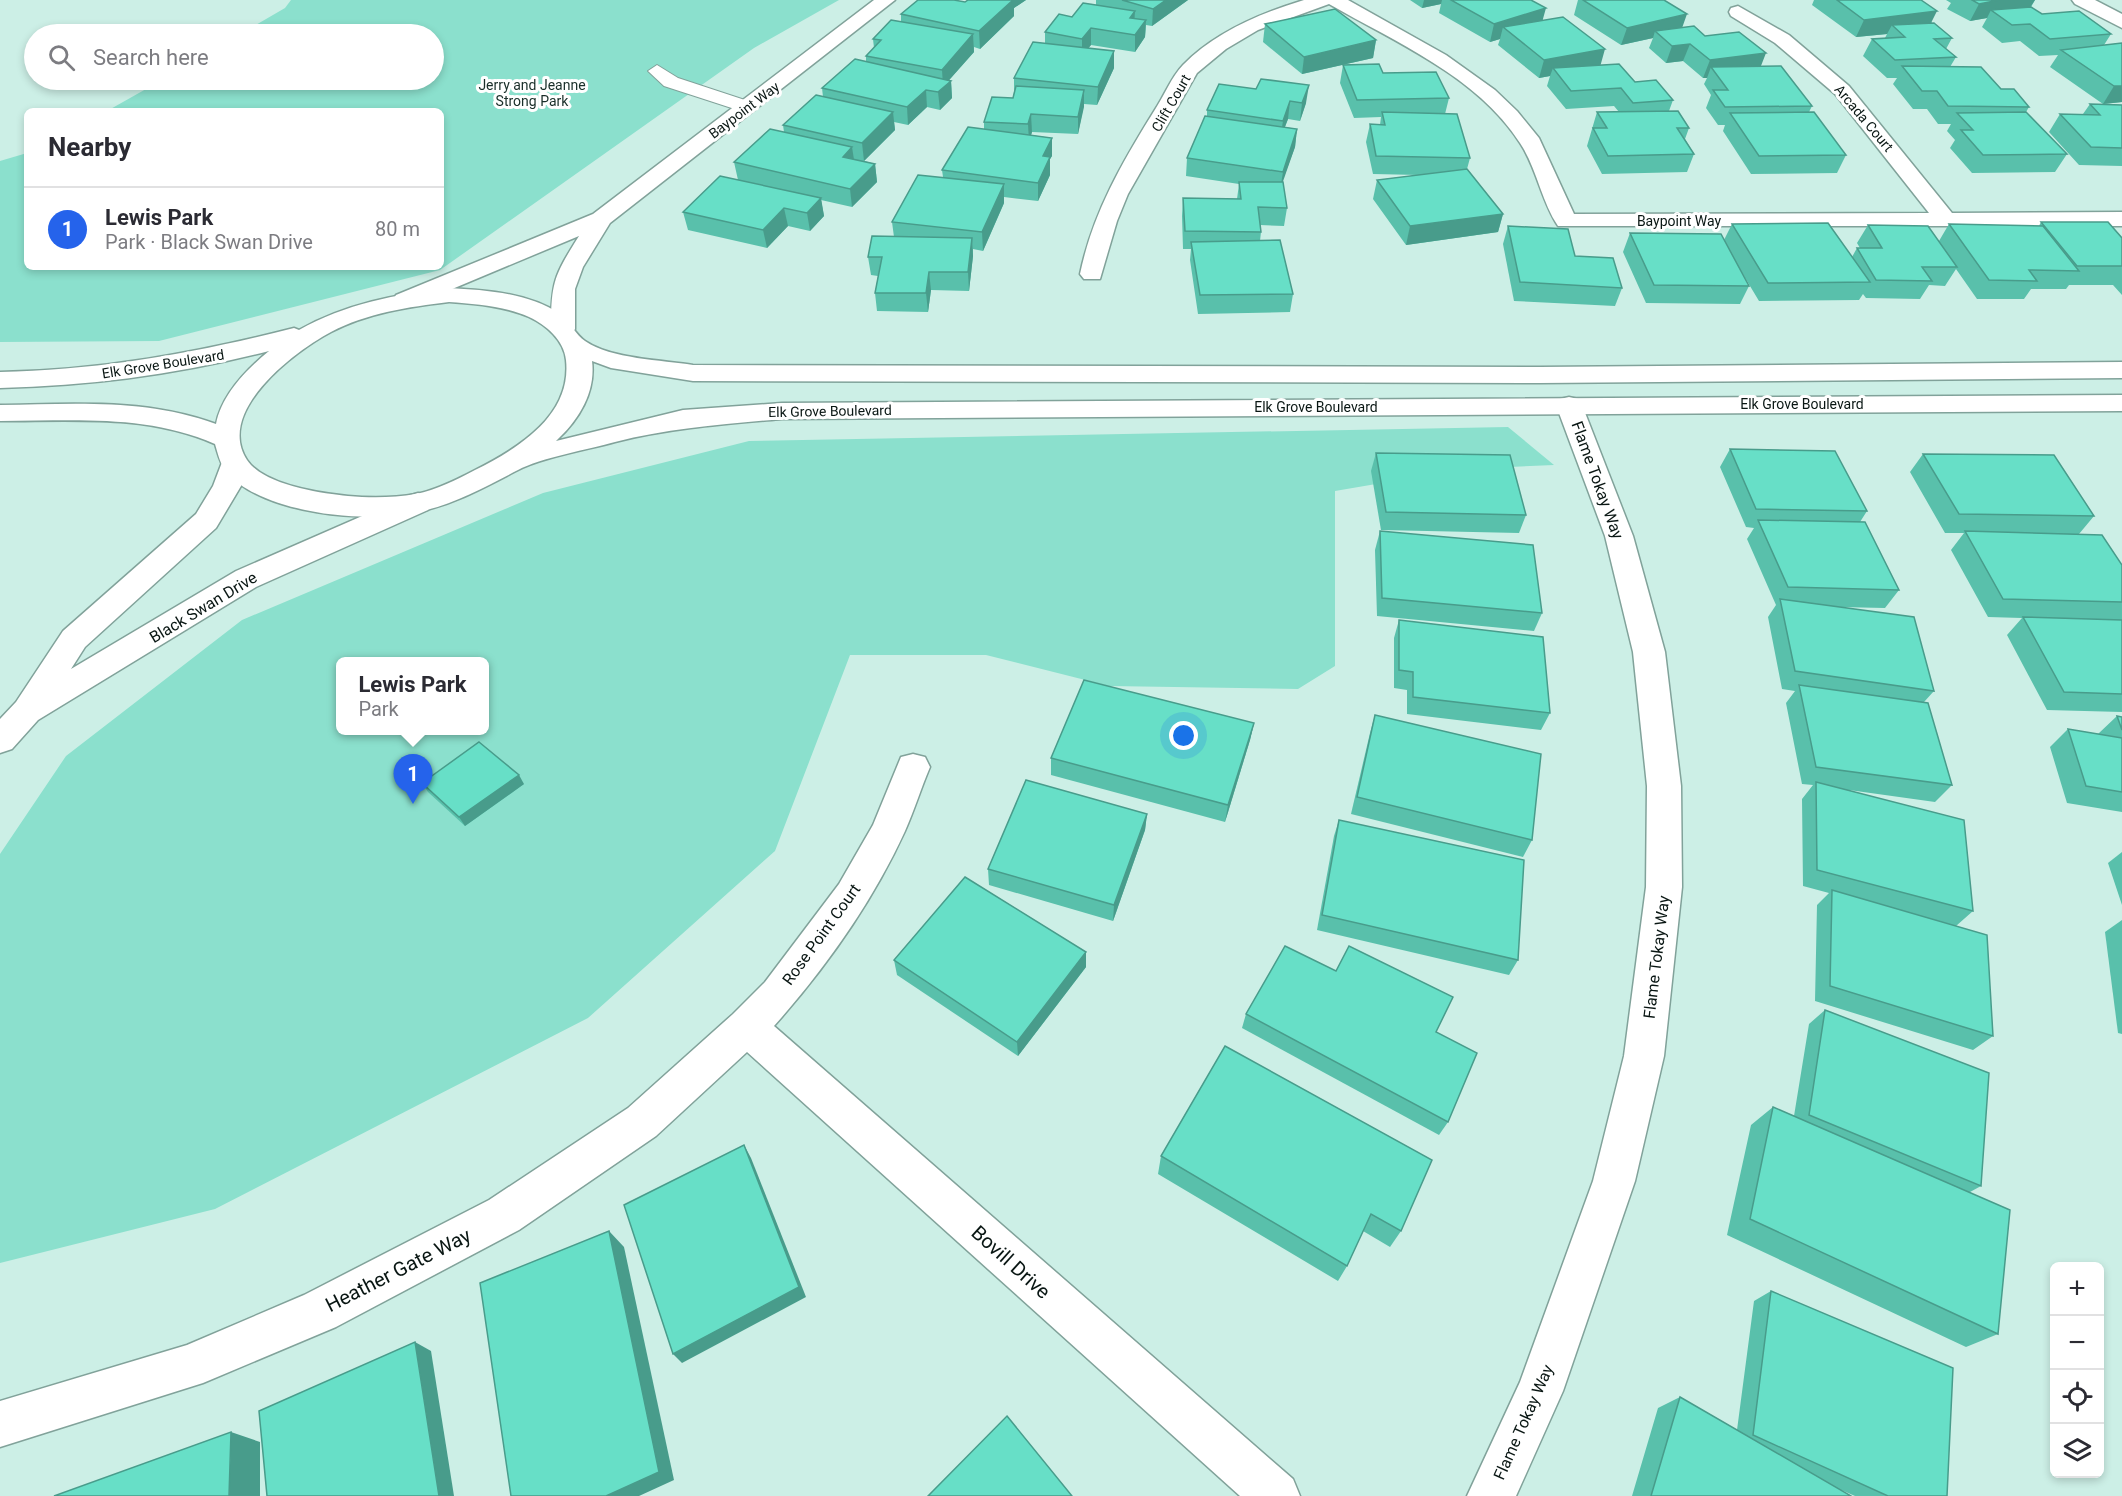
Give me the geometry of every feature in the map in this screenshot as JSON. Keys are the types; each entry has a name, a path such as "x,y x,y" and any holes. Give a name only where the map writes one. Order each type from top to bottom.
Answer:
{"street":[{"name":"Baypoint Way","path":"405,300 601,219 886,0"},
{"name":"Clift Court","path":"1092,274 1096,245 1109,210 1189,70 1208,52 1244,28 1282,12 1323,0"},
{"name":"Baypoint Way","path":"1335,0 1455,70 1489,95 1512,117 1530,141 1566,221 2122,219"},
{"path":"2081,0 2122,22"},
{"name":"Arcada Court","path":"1738,12 1782,39 1842,90 1946,220"},
{"name":"Baypoint Way","path":"515,461 558,425 578,391 582,364 569,337 563,289 572,267 601,219"},
{"name":"Elk Grove Boulevard","path":"405,300 449,295 497,299 539,312 569,337 611,360 693,373 1540,375 2122,370"},
{"path":"322,327 350,315 405,300"},
{"name":"Elk Grove Boulevard","path":"0,380 122,373 245,350 322,327"},
{"name":"Black Swan Drive","path":"0,741 27,711 74,639 206,521 227,486 232,410 244,390 276,356 322,327"},
{"name":"Elk Grove Boulevard","path":"515,461 617,433 683,419 782,411 2122,403"},
{"name":"Flame Tokay Way","path":"1491,1496 1540,1391 1614,1181 1644,1056 1664,887 1664,786 1649,652 1619,536 1569,405"},
{"path":"0,413 116,413 163,417 199,426 231,451 255,480 291,497 347,506 417,503 471,485 515,461"},
{"name":"Black Swan Drive","path":"27,711 246,579 417,503"},
{"name":"Rose Point Court","path":"747,1027 778,994 852,895 888,830 913,767"},
{"name":"Heather Gate Way","path":"0,1424 187,1367 320,1311 504,1215 642,1122 747,1027"},
{"name":"Bovill Drive","path":"747,1027 1276,1496"}],"lane":[{"path":"657,71 671,82 747,107"}],"green space":[{"name":"Jerry and Jeanne Strong Park","path":"291,0 839,0 754,48 444,267 444,108 112,108 144,90 444,90 444,24 257,24 285,8"},
{"name":"Jerry and Jeanne Strong Park","path":"24,154 24,270 440,270 159,341 0,342 0,161"},
{"path":"1508,427 1554,465 1464,469 1335,491 1335,666 1298,689 1109,686 986,655 850,655 775,851 588,1018 215,1209 0,1263 0,854 66,756 242,620 543,493 749,441"}],"building":[{"path":"918,0 965,2 968,0 1013,0 979,31 901,14"},
{"path":"1122,0 1166,0 1153,9"},
{"path":"1451,0 1531,0 1546,8 1494,24"},
{"path":"1583,0 1664,0 1687,14 1627,28"},
{"path":"1837,0 1921,0 1937,11 1864,20"},
{"path":"1972,0 1999,0 1979,4"},
{"path":"1083,3 1135,11 1130,18 1146,20 1135,35 1091,28 1082,39 1045,32 1059,14 1072,17"},
{"path":"2031,7 2042,14 2079,11 2111,34 2050,39 2030,24 2012,25 1991,10"},
{"path":"1335,9 1376,40 1304,57 1265,24"},
{"path":"1563,17 1605,49 1544,60 1503,27"},
{"path":"891,20 973,34 942,70 866,56 881,40 873,39"},
{"path":"1934,23 1952,38 1934,39 1956,57 1895,60 1872,39 1905,37 1892,25"},
{"path":"1694,26 1705,36 1739,32 1766,53 1710,60 1690,44 1672,46 1655,31"},
{"path":"1033,42 1114,51 1098,87 1014,78"},
{"path":"2122,43 2122,86 2114,86 2061,50"},
{"path":"855,59 951,81 938,92 926,90 907,107 822,88"},
{"path":"1379,64 1383,73 1436,72 1449,98 1357,100 1343,65"},
{"path":"1619,64 1635,82 1656,80 1673,100 1633,103 1621,88 1571,91 1553,68"},
{"path":"1781,66 1812,106 1725,107 1713,90 1728,90 1711,67"},
{"path":"1902,66 1981,67 2001,89 2014,89 2029,107 1948,106 1937,91 1922,91"},
{"path":"1261,79 1309,85 1302,103 1290,101 1283,121 1207,110 1219,84 1256,89"},
{"path":"1016,86 1084,90 1078,117 1031,114 1028,124 984,122 992,97 1013,98"},
{"path":"816,95 893,112 862,143 783,125"},
{"path":"2090,104 2122,105 2122,148 2091,147 2060,114 2100,115"},
{"path":"1678,111 1689,128 1677,128 1694,154 1608,156 1593,128 1607,128 1597,112"},
{"path":"1382,112 1457,114 1470,158 1376,156 1370,124 1385,125"},
{"path":"1814,112 1846,155 1759,156 1730,113"},
{"path":"2026,112 2067,154 1983,155 1961,130 1973,130 1957,113"},
{"path":"1205,116 1297,129 1283,172 1187,158"},
{"path":"968,127 1052,138 1043,156 1050,157 1038,183 942,170"},
{"path":"770,129 852,147 843,157 875,164 850,189 734,162"},
{"path":"1467,169 1503,214 1410,226 1377,180"},
{"path":"918,175 1004,184 982,232 892,222"},
{"path":"720,176 821,198 807,213 784,208 763,230 683,212"},
{"path":"1239,182 1283,182 1287,208 1258,207 1261,232 1185,231 1183,198 1241,199"},
{"path":"2041,222 2108,222 2122,238 2122,266 2077,266"},
{"path":"1828,223 1870,282 1768,283 1732,224"},
{"path":"1949,224 2043,226 2079,271 2029,270 2037,281 1989,280"},
{"path":"1868,225 1928,226 1957,267 1922,267 1932,281 1876,280 1857,248 1882,248"},
{"path":"1508,226 1568,229 1575,256 1613,258 1622,288 1520,282"},
{"path":"1630,233 1721,234 1749,286 1654,285"},
{"path":"872,236 972,238 968,272 929,272 926,293 875,293 882,257 868,257"},
{"path":"1280,240 1293,294 1200,295 1191,242"},
{"path":"1730,449 1835,451 1867,511 1756,509"},
{"path":"1376,453 1510,455 1526,515 1386,512"},
{"path":"1923,454 2054,455 2094,516 1959,514"},
{"path":"1758,520 1865,522 1899,590 1788,587"},
{"path":"1380,531 1533,545 1542,613 1382,598"},
{"path":"1965,531 2102,535 2122,565 2122,602 2003,599"},
{"path":"1780,599 1914,617 1934,691 1795,671"},
{"path":"2023,617 2122,620 2122,694 2064,692"},
{"path":"1399,620 1543,637 1550,713 1413,697 1413,672 1399,670"},
{"path":"1084,680 1254,723 1228,805 1051,758"},
{"path":"1799,685 1928,703 1952,785 1816,767"},
{"path":"1375,715 1541,754 1532,840 1357,797"},
{"path":"2117,716 2122,717 2122,730"},
{"path":"2068,729 2122,738 2122,792 2086,786"},
{"path":"479,742 519,775 459,817 422,783"},
{"path":"1026,780 1147,814 1114,905 988,869"},
{"path":"1816,782 1964,820 1973,911 1817,870"},
{"path":"1339,820 1524,860 1518,960 1322,915"},
{"path":"965,877 1086,952 1017,1042 894,960"},
{"path":"1832,890 1987,935 1993,1036 1830,986"},
{"path":"1285,946 1336,971 1349,946 1453,997 1436,1032 1477,1053 1448,1122 1246,1014"},
{"path":"1825,1010 1989,1073 1981,1186 1809,1115"},
{"path":"1225,1046 1432,1160 1401,1231 1371,1214 1347,1266 1161,1156"},
{"path":"1773,1107 2010,1210 1998,1334 1750,1219"},
{"path":"744,1145 799,1287 673,1354 624,1205"},
{"path":"609,1231 659,1472 606,1496 511,1496 480,1283"},
{"path":"1771,1291 1953,1368 1947,1496 1888,1496 1753,1435"},
{"path":"415,1342 439,1496 267,1496 259,1411"},
{"path":"1680,1397 1851,1496 1651,1496"},
{"path":"1007,1416 1072,1496 928,1496"},
{"path":"231,1432 229,1496 54,1496"}],"place":[{"name":"Lewis Park","path":"413,804"}]}
